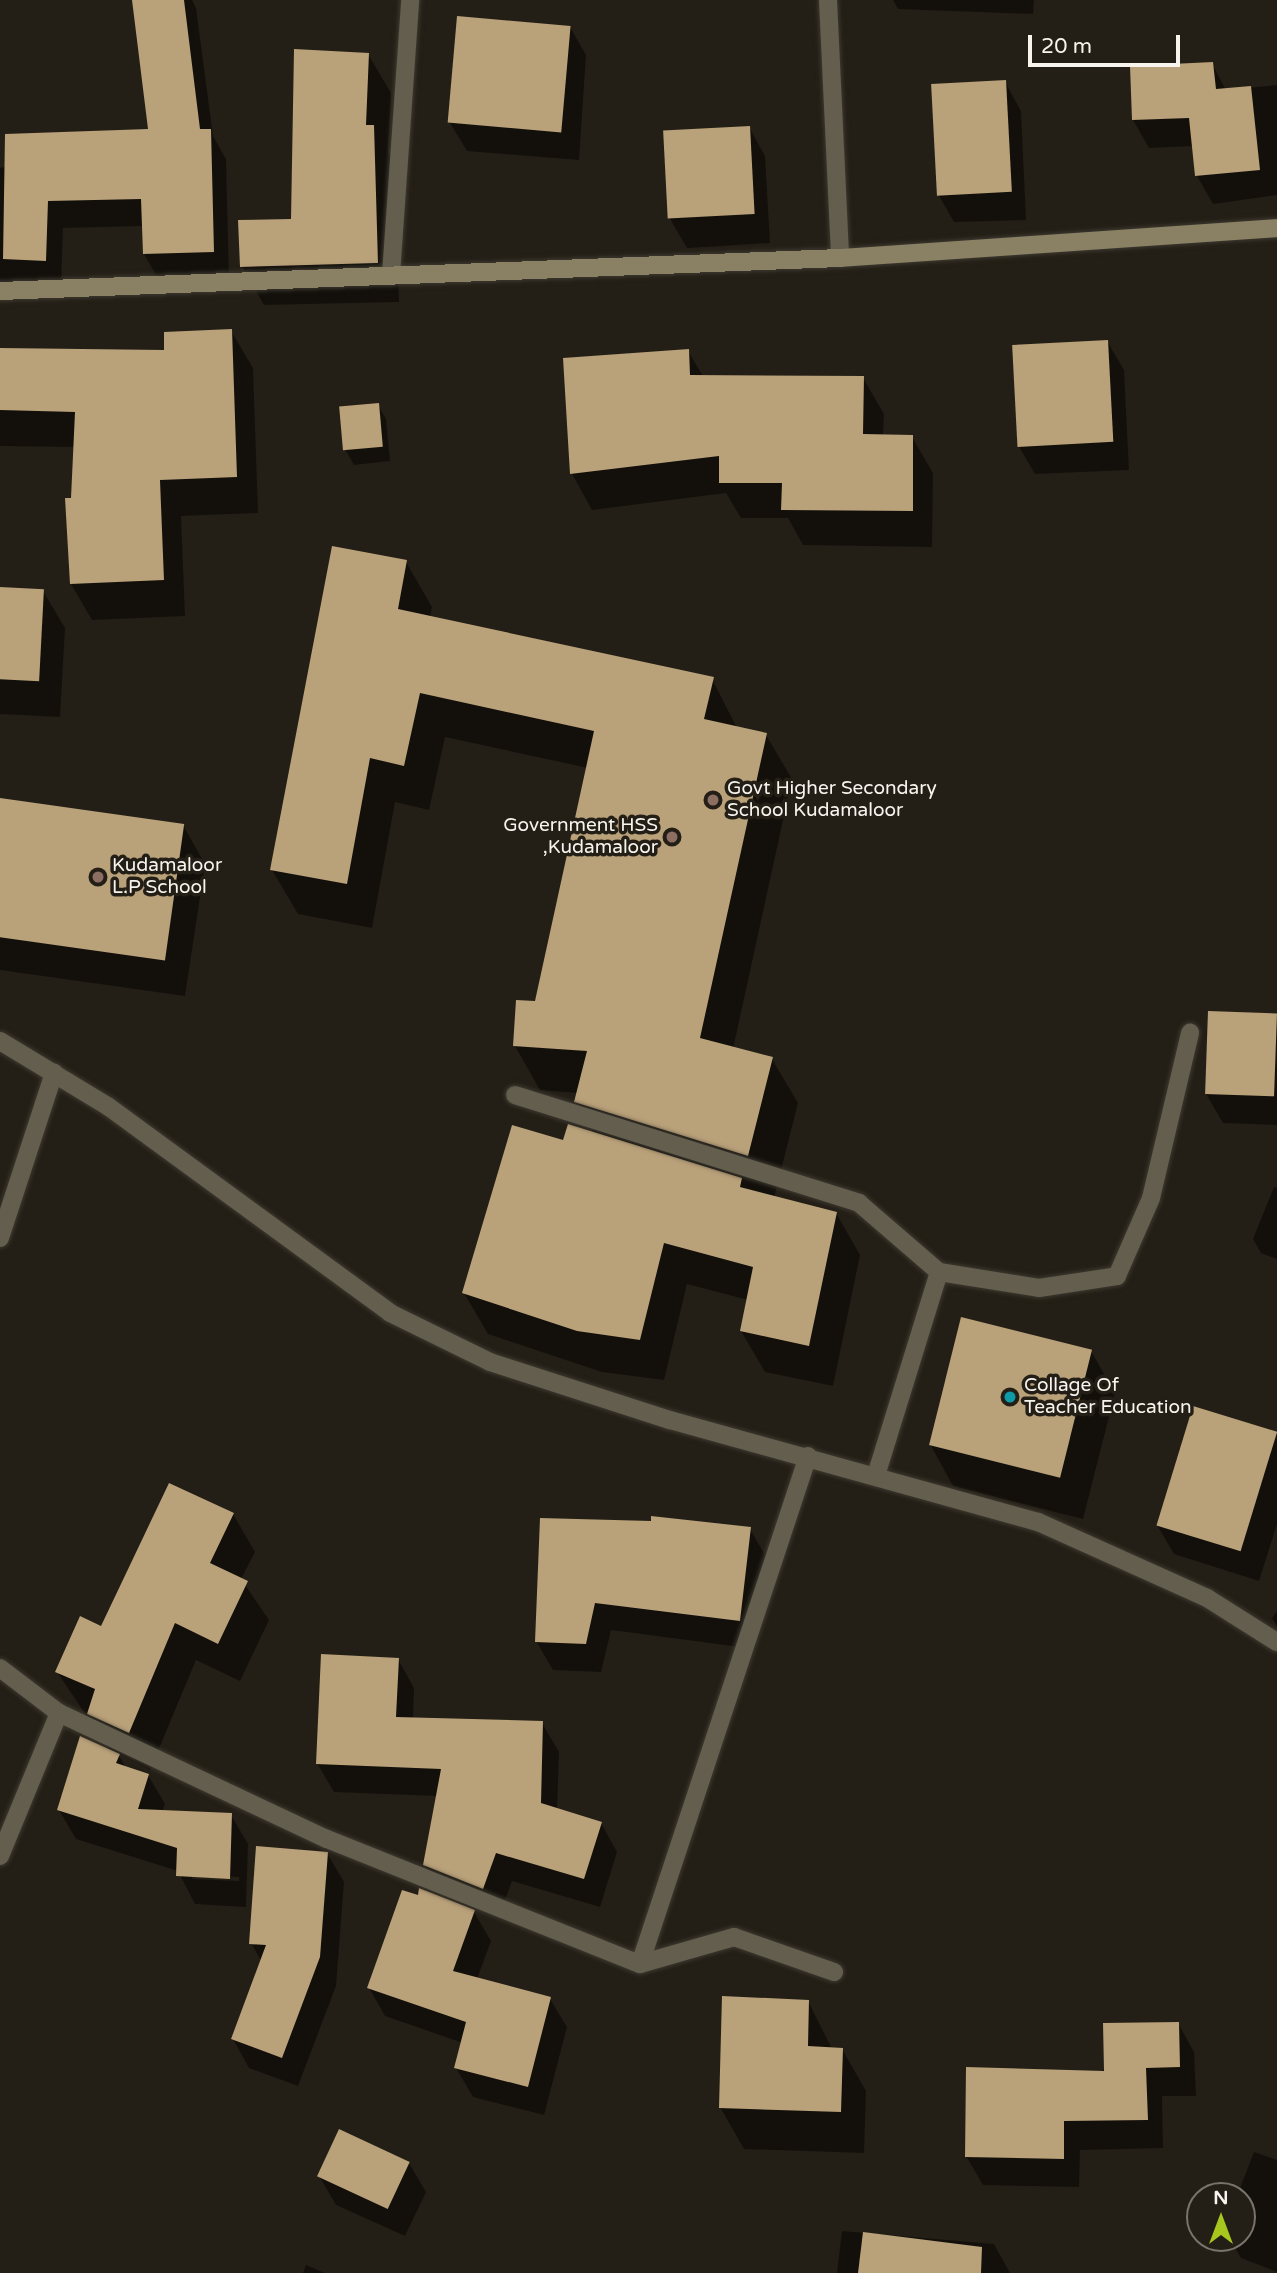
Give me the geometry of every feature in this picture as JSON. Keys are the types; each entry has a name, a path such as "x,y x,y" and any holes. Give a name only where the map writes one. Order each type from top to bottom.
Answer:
{"main road":[{"path":"0,291 840,258 1277,228"}],"street":[{"path":"391,275 410,0"},
{"path":"828,0 840,258"},
{"path":"514,1095 859,1203 939,1272 1039,1288 1116,1276 1151,1198 1190,1032"},
{"path":"0,1041 54,1073 390,1312 490,1362 1038,1522 1207,1598 1277,1642"},
{"path":"0,1238 54,1073"},
{"path":"876,1475 939,1272"},
{"path":"640,1964 808,1456"},
{"path":"0,1668 60,1713 327,1839 640,1964 734,1937 834,1972"},
{"path":"0,1856 60,1713"}],"building":[{"path":"132,0 184,0 200,129 211,129 214,252 143,254 141,199 48,201 46,261 3,259 5,134 148,129"},
{"path":"457,16 571,26 561,133 448,123"},
{"path":"294,49 369,53 366,125 374,125 378,263 240,267 238,220 291,219"},
{"path":"1213,62 1216,89 1251,86 1260,170 1195,176 1189,118 1132,120 1130,66"},
{"path":"1006,80 1012,192 937,196 931,84"},
{"path":"750,126 755,214 668,218 663,131"},
{"path":"232,329 237,477 160,480 164,580 70,584 65,498 71,498 75,412 0,410 0,348 164,350 164,332"},
{"path":"1108,340 1113,442 1017,447 1012,345"},
{"path":"689,349 690,375 864,376 863,434 913,435 913,511 781,510 782,483 719,483 719,456 570,474 563,358"},
{"path":"379,403 383,447 343,450 339,406"},
{"path":"332,546 407,560 398,609 714,677 704,719 767,733 700,1038 773,1057 748,1156 574,1102 587,1051 513,1046 516,1000 535,1001 594,731 420,693 404,766 370,758 347,884 270,870"},
{"path":"0,587 44,589 39,681 0,679"},
{"name":"Kudamaloor L.P School","path":"0,798 184,824 165,961 0,937"},
{"path":"1208,1011 1277,1013 1274,1096 1205,1094"},
{"path":"568,1124 742,1178 740,1187 837,1212 809,1346 740,1331 753,1267 664,1243 640,1340 577,1331 462,1293 512,1125 563,1140"},
{"name":"Collage Of Teacher Education","path":"961,1317 1092,1350 1060,1478 929,1445"},
{"path":"1193,1406 1277,1432 1241,1551 1156,1526"},
{"path":"169,1483 234,1513 210,1563 248,1581 218,1644 175,1623 129,1733 87,1714 95,1689 55,1672 80,1616 101,1626"},
{"path":"651,1516 751,1527 740,1621 595,1603 586,1644 535,1642 540,1518 651,1521"},
{"path":"321,1654 399,1658 396,1717 543,1721 541,1803 602,1822 584,1879 496,1853 483,1889 423,1865 441,1769 316,1764"},
{"path":"80,1736 120,1754 116,1763 149,1774 138,1809 232,1813 230,1879 176,1876 177,1848 57,1810"},
{"path":"256,1846 328,1852 320,1957 282,2058 231,2039 266,1945 249,1944"},
{"path":"419,1888 475,1910 453,1971 551,1997 528,2087 454,2068 466,2022 367,1988 402,1890 418,1895"},
{"path":"722,1996 809,2000 808,2046 843,2048 841,2112 719,2108"},
{"path":"1179,2022 1180,2067 1146,2068 1148,2120 1064,2121 1064,2159 965,2157 966,2067 1104,2071 1103,2023"},
{"path":"339,2129 410,2162 388,2209 317,2176"},
{"path":"863,2232 982,2247 981,2273 858,2273"}],"place":[{"name":"Govt Higher Secondary School Kudamaloor","path":"713,800"},
{"name":"Government HSS ,Kudamaloor","path":"672,837"},
{"name":"Kudamaloor L.P School","path":"98,877"},
{"name":"Collage Of Teacher Education","path":"1010,1397"}]}
